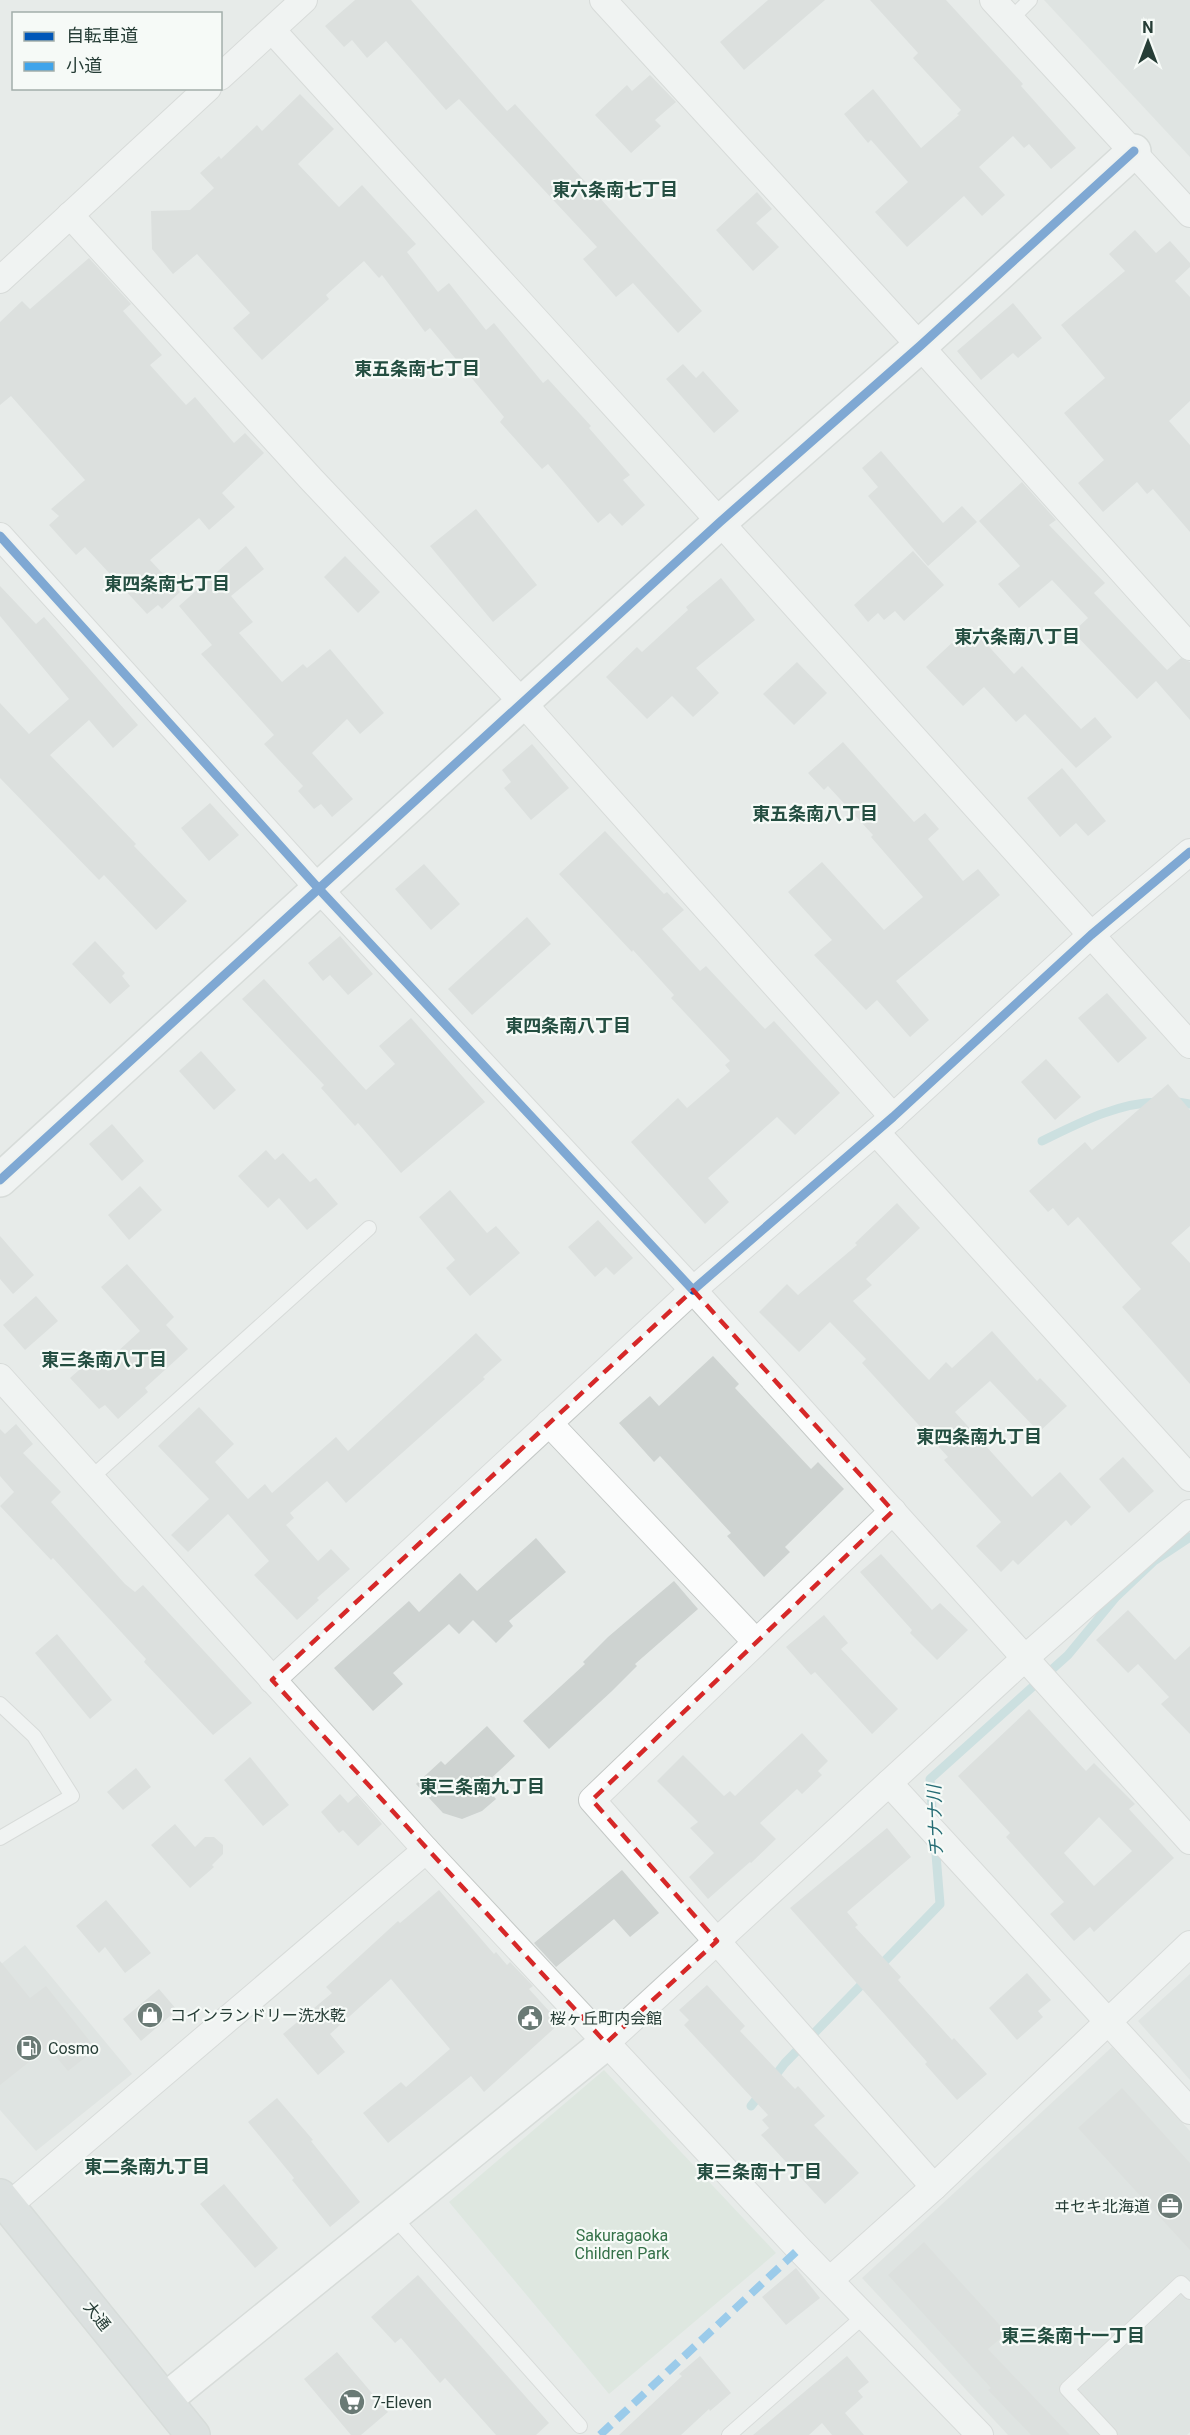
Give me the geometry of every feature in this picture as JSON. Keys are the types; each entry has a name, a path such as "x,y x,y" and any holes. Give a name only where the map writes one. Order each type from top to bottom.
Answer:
{"main road":[{"name":"大通","path":"4,2201 193,2435"}],"street":[{"path":"222,75 304,0"},
{"path":"603,0 920,346 1190,647"},
{"path":"993,0 1190,214"},
{"path":"272,30 720,522 1190,1045"},
{"path":"0,280 206,90"},
{"path":"0,1180 720,522 920,346 1134,152"},
{"path":"70,215 311,480 523,703 1190,1478"},
{"path":"0,536 319,889 693,1290 1190,1841"},
{"path":"272,1680 693,1290 885,1124 1091,936 1190,852"},
{"path":"0,1377 426,1850 864,2316 980,2435"},
{"path":"549,1423 756,1642"},
{"path":"893,1511 592,1800 934,2187"},
{"path":"165,2400 606,2043 1025,1658 1190,1513"},
{"path":"889,1783 1190,2111"},
{"path":"4,2201 426,1850"},
{"path":"830,2280 934,2187 1190,1944"}],"lane":[{"path":"1011,19 1030,0"},
{"path":"91,1478 369,1228"},
{"path":"0,1704 34,1736 72,1796 0,1838"},
{"path":"393,2216 580,2426"},
{"path":"1110,2435 1067,2389 1181,2283 1190,2292"},
{"path":"729,2435 864,2316"}],"highlighted area":[{"path":"693,1290 893,1511 592,1800 717,1941 606,2043 272,1680"}],"shaded area":[{"path":"1044,0 1190,0 1190,157"},
{"path":"25,1945 132,2074 36,2151 0,2110 0,1965"},
{"path":"1190,1974 1190,2080 1138,2021"},
{"path":"1112,2047 1190,2131 1190,2432 1187,2435 1008,2435 862,2278"}],"green space":[{"name":"Sakuragaoka Children Park","path":"604,2070 776,2253 609,2394 449,2202"}],"building":[{"path":"355,0 411,0 507,111 515,104 702,311 678,333 633,283 616,297 583,259 597,247 459,99 446,110 386,41 367,58 352,40 344,47 325,26"},
{"path":"768,0 825,0 744,70 720,42"},
{"path":"870,0 946,0 1023,84 1021,86 1076,148 1051,169 1029,144 1024,148 1013,136 979,167 1005,195 982,216 964,196 907,247 875,212 908,182 871,140 868,143 844,114 873,89 921,148 959,115 957,114 961,110 913,58 918,53"},
{"path":"650,75 676,102 655,120 661,126 631,153 595,115 627,85 632,91"},
{"path":"300,94 334,129 298,164 339,207 362,185 416,244 407,252 438,292 449,283 486,330 494,323 543,383 548,379 591,426 589,428 630,475 623,480 645,505 622,526 610,513 598,523 548,464 542,469 500,422 504,417 430,328 425,332 382,275 379,278 364,261 326,295 329,299 262,360 233,328 250,313 197,254 173,274 152,249 151,211 190,210 214,188 200,173 219,156 221,159 257,125 262,131"},
{"path":"757,192 772,209 756,223 779,247 753,271 716,230"},
{"path":"1135,230 1156,253 1170,241 1190,263 1190,267 1175,281 1190,297 1190,401 1169,421 1190,445 1190,532 1153,489 1147,494 1137,482 1103,512 1078,483 1104,460 1064,413 1105,378 1061,325 1125,271 1109,254"},
{"path":"89,258 131,304 123,311 162,355 150,365 186,405 195,397 234,443 245,433 264,453 222,493 235,507 209,530 199,518 150,560 180,592 162,609 158,605 147,614 85,547 76,555 49,525 59,516 51,509 85,480 11,396 0,405 0,322 22,301 30,309"},
{"path":"1013,303 1042,338 1018,358 1013,353 981,380 957,351"},
{"path":"683,364 696,378 703,371 739,411 714,433 666,379"},
{"path":"881,451 943,523 962,506 977,522 928,566 868,496 878,487 862,468"},
{"path":"1022,482 1056,520 1049,525 1105,583 1094,593 1167,670 1181,658 1190,662 1190,720 1156,681 1137,699 1073,632 1088,618 1052,580 1019,608 998,584 1020,566 979,521"},
{"path":"476,509 537,585 493,622 430,546"},
{"path":"246,546 264,569 231,596 253,622 239,633 282,682 303,664 307,668 330,649 384,713 360,734 347,719 312,753 353,799 332,817 321,804 314,809 298,791 303,786 264,744 274,735 201,654 212,645 179,606"},
{"path":"913,551 944,585 904,621 895,611 884,620 878,613 868,622 854,605"},
{"path":"345,556 380,592 358,613 324,577"},
{"path":"721,578 755,620 696,668 719,693 693,717 672,696 647,719 606,677 637,647 642,652 688,610 686,607"},
{"path":"0,586 36,624 44,617 138,725 113,748 89,720 50,755 136,844 134,846 187,901 156,930 104,875 99,880 0,778 0,703 29,734 69,699 0,616"},
{"path":"970,626 1014,674 1022,666 1081,729 1095,717 1112,737 1076,768 1025,714 1016,722 984,687 963,706 926,667"},
{"path":"797,662 827,693 794,725 763,694"},
{"path":"843,742 914,822 925,813 939,829 928,839 963,881 978,869 1000,895 896,981 929,1020 910,1037 877,1000 866,1010 814,955 832,940 788,892 822,862 884,930 923,897 871,837 873,835 828,786 824,790 808,773"},
{"path":"532,744 569,788 531,820 504,788 511,782 502,770"},
{"path":"1062,768 1106,821 1088,836 1076,823 1060,837 1027,798"},
{"path":"210,803 239,835 209,861 181,828"},
{"path":"605,831 664,894 667,892 684,910 662,929 700,971 706,966 765,1029 774,1021 840,1093 795,1135 777,1117 708,1178 729,1202 705,1224 631,1142 678,1098 687,1108 730,1071 725,1065 730,1061 671,998 674,995 633,950 632,952 559,874"},
{"path":"424,864 460,904 431,930 395,889"},
{"path":"527,917 551,944 472,1015 448,989"},
{"path":"340,936 373,974 348,995 330,975 323,981 308,963"},
{"path":"95,941 125,973 122,976 130,986 110,1004 72,964"},
{"path":"264,979 366,1090 395,1064 379,1046 411,1018 485,1102 401,1173 358,1123 355,1126 321,1088 324,1085 242,999"},
{"path":"1107,993 1147,1038 1118,1063 1078,1018"},
{"path":"201,1051 236,1090 214,1110 179,1071"},
{"path":"1046,1059 1081,1097 1055,1120 1021,1082"},
{"path":"1168,1084 1190,1110 1190,1226 1171,1243 1190,1263 1190,1384 1122,1307 1141,1289 1078,1217 1068,1226 1053,1208 1048,1212 1029,1191 1085,1142 1092,1150"},
{"path":"112,1124 144,1161 122,1181 89,1144"},
{"path":"266,1150 275,1160 283,1153 310,1182 316,1178 338,1204 307,1230 279,1198 268,1208 238,1176"},
{"path":"140,1186 162,1210 129,1240 108,1215"},
{"path":"450,1190 487,1233 496,1226 520,1253 470,1296 446,1268 455,1260 419,1217"},
{"path":"897,1203 920,1228 866,1279 872,1285 853,1301 929,1380 946,1362 952,1368 992,1331 1037,1381 1040,1378 1067,1406 1039,1432 990,1381 955,1412 1032,1497 1060,1472 1091,1507 1071,1526 1066,1520 1018,1565 1013,1560 1001,1572 976,1546 1001,1522 944,1460 948,1457 862,1363 866,1359 830,1322 799,1352 759,1312 787,1284 798,1295 857,1245 855,1243"},
{"path":"598,1220 633,1258 614,1275 606,1267 595,1277 568,1247"},
{"path":"0,1236 34,1275 13,1294 0,1279"},
{"path":"127,1264 174,1317 166,1325 188,1349 145,1388 148,1392 118,1419 105,1405 99,1409 70,1378 95,1356 103,1365 140,1331 101,1287"},
{"path":"36,1296 58,1321 25,1350 3,1325"},
{"path":"476,1333 502,1360 483,1377 485,1379 346,1503 327,1481 290,1513 294,1518 286,1525 318,1561 331,1549 350,1569 317,1598 319,1600 297,1620 254,1575 269,1561 228,1514 188,1552 171,1535 209,1499 158,1446 199,1407 234,1444 215,1462 248,1499 265,1484 272,1493 336,1437 348,1451"},
{"path":"713,1356 739,1384 735,1388 811,1469 818,1462 844,1489 785,1547 790,1552 764,1577 727,1536 731,1533 660,1456 654,1462 619,1423 650,1396 659,1406"},
{"path":"16,1424 33,1444 23,1453 61,1492 51,1502 125,1584 135,1592 143,1585 252,1703 213,1735 144,1662 146,1659 53,1558 51,1560 0,1506 14,1492 0,1476 0,1429 5,1434"},
{"path":"1123,1457 1154,1491 1129,1513 1099,1479"},
{"path":"536,1538 566,1572 509,1621 513,1626 496,1643 473,1620 459,1634 449,1624 393,1673 403,1684 373,1711 334,1668 409,1601 419,1612 460,1573 477,1591"},
{"path":"881,1554 932,1610 940,1603 968,1630 937,1660 910,1633 912,1630 860,1572"},
{"path":"674,1581 698,1609 635,1664 637,1666 612,1691 549,1749 523,1721 585,1664 583,1662 608,1637"},
{"path":"1128,1610 1175,1660 1190,1646 1190,1734 1161,1704 1169,1697 1138,1664 1128,1673 1096,1640"},
{"path":"824,1615 848,1643 841,1649 898,1709 872,1734 815,1672 811,1675 786,1647"},
{"path":"57,1634 112,1700 90,1719 35,1653"},
{"path":"1029,1709 1086,1771 1094,1763 1135,1804 1129,1809 1174,1858 1094,1932 1090,1927 1074,1941 1050,1914 1064,1902 1006,1837 1010,1833 958,1776","holes":["1099,1817 1132,1851 1094,1886 1064,1853"]},
{"path":"487,1726 515,1756 484,1785 496,1799 482,1811 462,1819 443,1813 416,1784 441,1761 445,1765"},
{"path":"802,1733 828,1761 818,1771 822,1775 802,1794 797,1789 760,1823 776,1839 708,1899 689,1877 714,1853 690,1828 698,1822 657,1781 683,1755 724,1796 730,1791 735,1796"},
{"path":"250,1757 289,1805 263,1826 224,1780"},
{"path":"136,1768 151,1787 123,1810 107,1792"},
{"path":"340,1794 348,1803 357,1795 382,1824 358,1846 343,1830 339,1833 321,1812"},
{"path":"175,1824 195,1847 205,1837 214,1837 223,1845 223,1854 212,1865 214,1867 190,1888 151,1845"},
{"path":"887,1828 911,1857 847,1912 858,1925 855,1927 901,1977 898,1980 952,2040 954,2038 987,2074 957,2100 925,2064 927,2062 790,1908"},
{"path":"622,1870 659,1913 630,1937 614,1919 556,1967 534,1943"},
{"path":"439,1890 494,1954 496,1952 507,1965 510,1962 533,1986 529,1989 560,2023 484,2092 471,2076 388,2143 363,2113 401,2082 406,2087 450,2049 391,1979 330,2034 345,2052 318,2075 283,2034 332,1993 326,1987 398,1921 400,1923"},
{"path":"106,1900 151,1953 125,1973 105,1947 99,1953 76,1926"},
{"path":"0,1961 30,1998 46,1986 96,2049 68,2071 48,2047 0,2085"},
{"path":"1027,1973 1051,2000 1038,2011 1043,2017 1017,2040 989,2008"},
{"path":"707,1985 745,2026 740,2031 795,2089 798,2086 825,2116 814,2125 859,2173 825,2204 761,2135 769,2128 762,2120 768,2115 684,2025 689,2020 679,2010"},
{"name":"コインランドリー洗水乾","path":"159,1989 177,2010 141,2041 123,2019"},
{"name":"ヰセキ北海道","path":"1122,2088 1190,2163 1190,2250 1078,2128"},
{"path":"277,2098 313,2140 311,2141 360,2202 330,2227 248,2122"},
{"path":"224,2184 278,2248 255,2268 200,2204"},
{"path":"924,2242 1007,2333 988,2349 1070,2435 1031,2435 988,2390 991,2388 888,2275"},
{"path":"796,2268 820,2298 786,2325 762,2297"},
{"path":"418,2275 549,2423 536,2435 496,2435 445,2378 440,2383 401,2338 395,2343 371,2317"},
{"name":"7-Eleven","path":"337,2352 388,2412 361,2435 351,2435 304,2379"},
{"path":"700,2356 731,2393 710,2411 709,2409 681,2435 619,2435 682,2376 679,2374"},
{"path":"847,2356 869,2382 858,2391 863,2397 845,2413 864,2435 832,2435 822,2423 809,2435 753,2435"}],"waterway":[{"path":"1172,1101 1190,1104"},
{"path":"1042,1141 1113,1110 1158,1102"},
{"name":"チナナ川","path":"933,1822 930,1779 1068,1655 1116,1597 1154,1561 1190,1537"},
{"name":"チナナ川","path":"878,1968 940,1904 935,1842"},
{"name":"チナナ川","path":"771,2081 785,2063 868,1978"},
{"name":"チナナ川","path":"751,2106 762,2092"}],"marked path":[{"path":"600,2435 799,2249"}],"cycle path":[{"path":"0,1180 720,522 920,346 1134,151"},
{"path":"0,536 319,889 693,1290 893,1117 1091,935 1190,852"}],"place":[{"name":"コインランドリー洗水乾","path":"150,2015"},
{"name":"桜ヶ丘町内会館","path":"530,2018"},
{"name":"Cosmo","path":"29,2048"},
{"name":"ヰセキ北海道","path":"1170,2206"},
{"name":"7-Eleven","path":"352,2402"}],"district":[{"name":"東六条南七丁目","path":"615,189"},
{"name":"東五条南七丁目","path":"417,368"},
{"name":"東四条南七丁目","path":"167,583"},
{"name":"東六条南八丁目","path":"1017,636"},
{"name":"東五条南八丁目","path":"815,813"},
{"name":"東四条南八丁目","path":"568,1025"},
{"name":"東三条南八丁目","path":"104,1359"},
{"name":"東四条南九丁目","path":"979,1436"},
{"name":"東三条南九丁目","path":"482,1786"},
{"name":"東二条南九丁目","path":"147,2166"},
{"name":"東三条南十丁目","path":"759,2171"},
{"name":"東三条南十一丁目","path":"1073,2335"}]}
